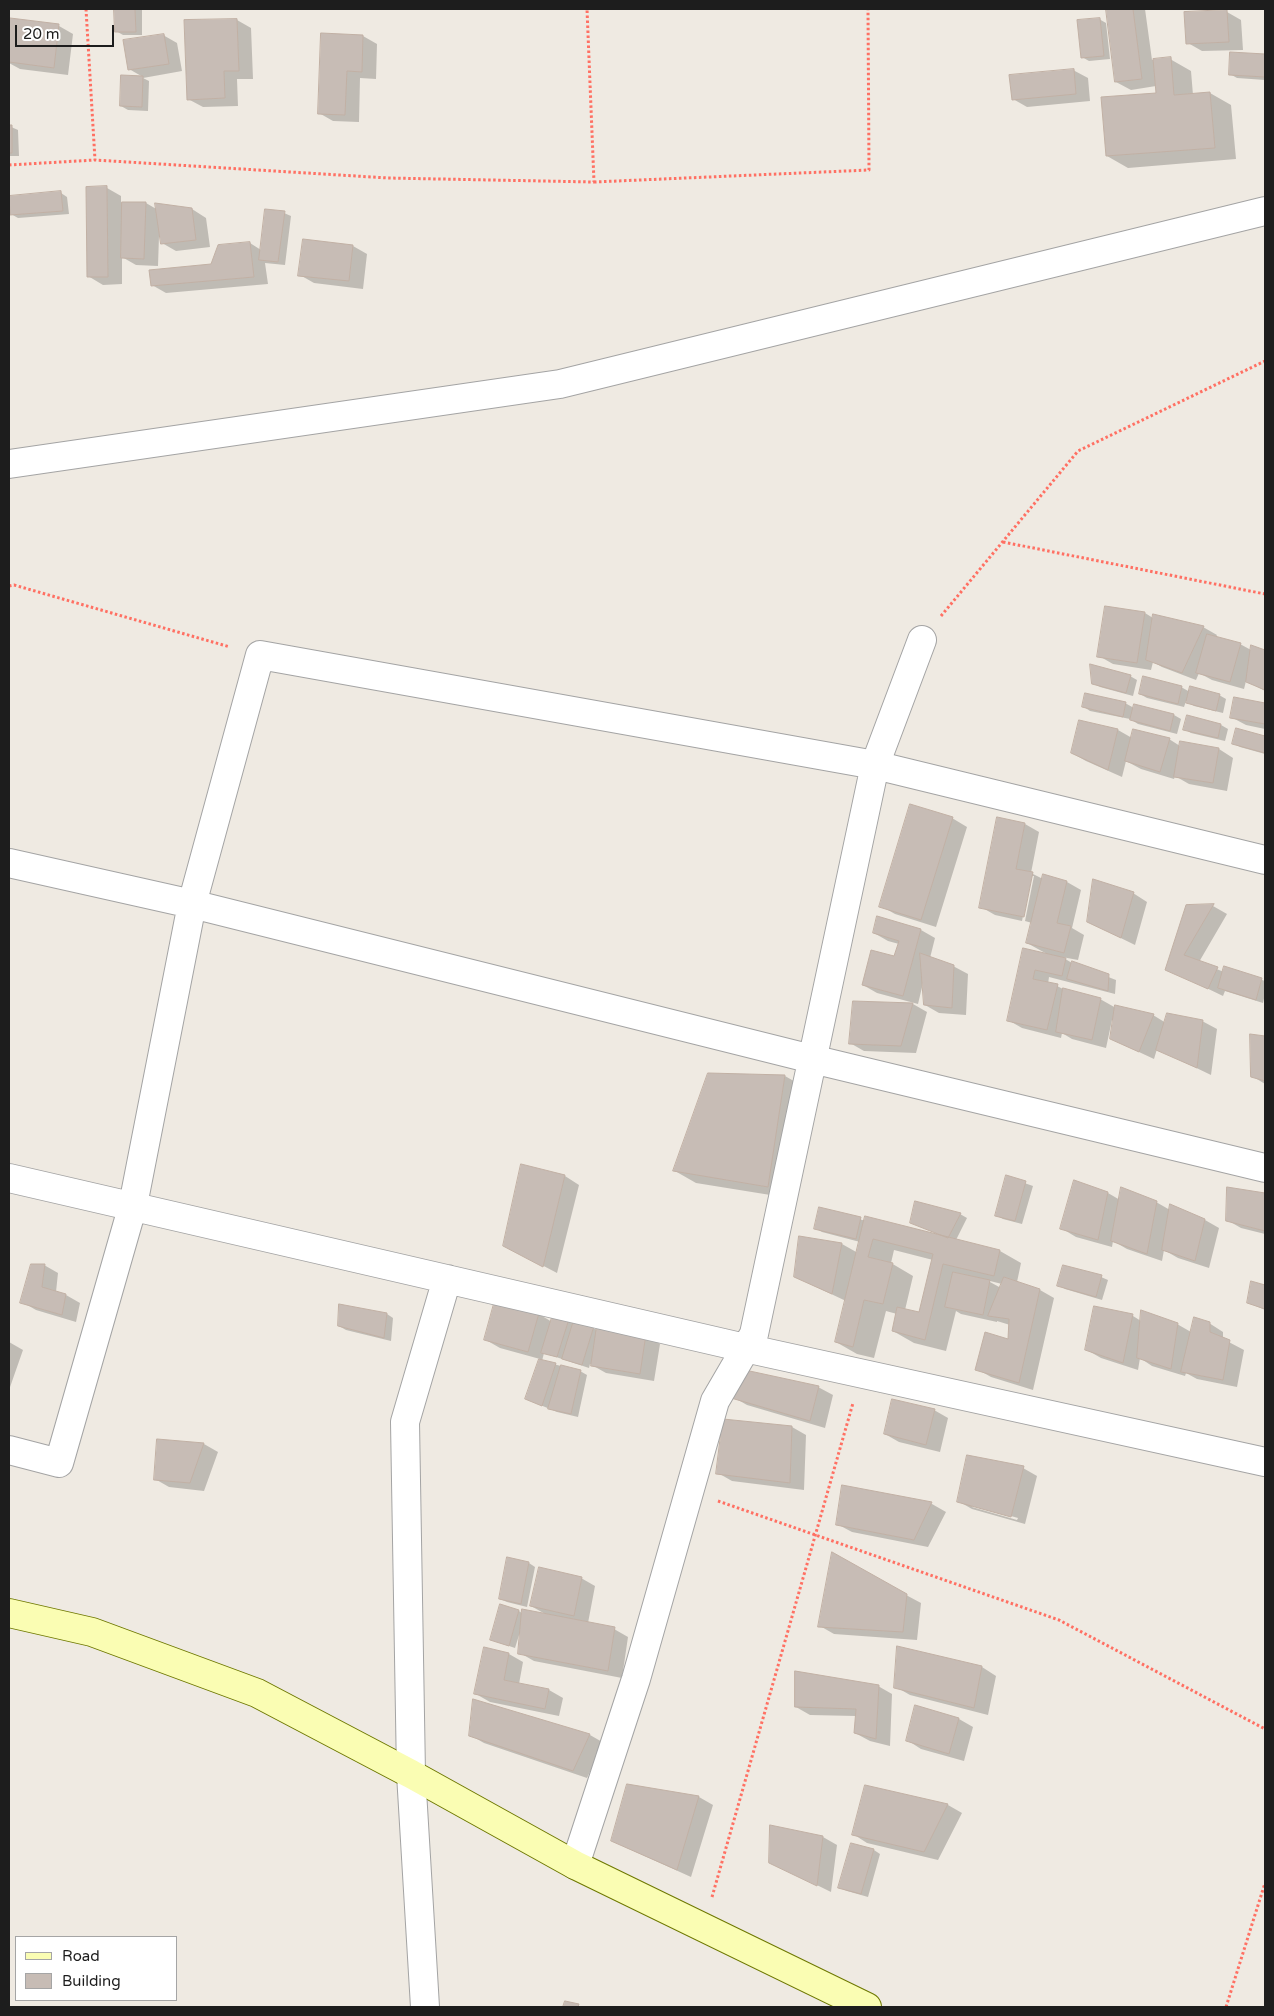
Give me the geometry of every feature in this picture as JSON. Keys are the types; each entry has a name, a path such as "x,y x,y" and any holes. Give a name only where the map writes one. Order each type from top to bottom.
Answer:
{"street":[{"path":"9,464 560,384 1265,211"},
{"path":"575,1865 636,1679 715,1401 754,1334 875,765 922,640"},
{"path":"9,1450 59,1463 133,1205 192,904 260,655 875,765 1265,860"},
{"path":"9,862 192,904 812,1060 1265,1168"},
{"path":"9,1178 133,1205 745,1348 1265,1462"},
{"path":"425,2007 411,1774 405,1422 447,1279"},
{"path":"9,1613 92,1632 257,1693 411,1774 575,1865 867,2007"}],"path":[{"path":"86,9 95,160"},
{"path":"587,9 594,182"},
{"path":"9,165 95,160 388,178 594,182 869,170 868,9"},
{"path":"922,640 1078,451 1265,361"},
{"path":"1003,542 1265,594"},
{"path":"9,586 14,585 260,655"},
{"path":"703,1927 862,1374"},
{"path":"689,1491 1060,1620 1265,1730"},
{"path":"1226,2007 1265,1883"}],"building":[{"path":"114,9 135,9 136,32 115,32"},
{"path":"1106,9 1133,9 1142,79 1115,82"},
{"path":"1227,10 1229,42 1186,44 1184,12"},
{"path":"10,18 59,24 54,68 9,62"},
{"path":"1100,18 1104,56 1081,58 1077,20"},
{"path":"237,19 239,71 224,71 225,98 187,100 184,20"},
{"path":"321,33 363,35 362,72 347,71 345,115 318,114"},
{"path":"164,34 169,64 128,70 123,40"},
{"path":"1230,52 1265,54 1265,77 1229,75"},
{"path":"1171,57 1174,95 1210,92 1215,148 1106,156 1101,97 1156,93 1153,59"},
{"path":"1074,69 1076,94 1012,100 1009,75"},
{"path":"121,75 143,76 142,107 120,106"},
{"path":"9,125 12,125 12,153 9,153"},
{"path":"107,186 108,277 87,277 86,187"},
{"path":"61,191 63,211 10,215 9,196"},
{"path":"122,202 146,202 144,259 121,258"},
{"path":"155,203 192,208 196,240 161,244"},
{"path":"265,209 285,211 278,262 259,260"},
{"path":"303,239 353,245 349,281 298,276"},
{"path":"250,242 254,277 151,286 149,270 211,264 218,245"},
{"path":"1105,606 1145,612 1137,663 1097,657"},
{"path":"1153,614 1204,626 1182,673 1146,660"},
{"path":"1207,634 1241,643 1230,682 1196,673"},
{"path":"1251,645 1265,650 1265,690 1246,682"},
{"path":"1090,664 1131,675 1126,693 1092,684"},
{"path":"1143,676 1182,686 1178,704 1139,694"},
{"path":"1190,686 1220,694 1216,711 1186,703"},
{"path":"1085,693 1126,702 1123,717 1082,707"},
{"path":"1234,697 1265,703 1265,724 1230,718"},
{"path":"1134,704 1174,714 1170,731 1130,720"},
{"path":"1187,715 1221,724 1218,738 1183,730"},
{"path":"1079,720 1118,729 1108,770 1071,753"},
{"path":"1236,728 1265,736 1265,753 1232,744"},
{"path":"1133,729 1170,738 1160,772 1125,761"},
{"path":"1180,741 1219,748 1213,783 1174,777"},
{"path":"910,804 953,817 921,920 879,907"},
{"path":"997,817 1025,823 1016,869 1033,872 1024,917 979,908"},
{"path":"1043,874 1067,881 1057,923 1071,926 1064,953 1026,943"},
{"path":"1093,879 1134,892 1121,938 1087,922"},
{"path":"1214,904 1184,955 1218,967 1208,989 1165,970 1186,905"},
{"path":"877,916 921,929 903,996 862,985 871,950 894,956 899,941 873,933"},
{"path":"1023,948 1066,958 1062,976 1035,970 1033,979 1058,984 1047,1030 1007,1021"},
{"path":"920,953 954,965 952,1008 924,1005"},
{"path":"1072,961 1109,974 1108,991 1067,979"},
{"path":"1224,966 1262,978 1256,1000 1218,988"},
{"path":"1063,988 1101,998 1092,1040 1056,1032"},
{"path":"853,1001 913,1003 901,1046 849,1044"},
{"path":"1115,1005 1154,1014 1139,1052 1110,1039"},
{"path":"1167,1013 1203,1020 1197,1068 1156,1050"},
{"path":"1250,1034 1265,1036 1265,1081 1251,1077"},
{"path":"708,1073 785,1075 768,1187 673,1171"},
{"path":"521,1164 565,1175 543,1267 503,1246"},
{"path":"1006,1175 1026,1181 1015,1221 995,1216"},
{"path":"1074,1180 1108,1192 1098,1240 1060,1229"},
{"path":"1121,1187 1157,1201 1147,1254 1111,1241"},
{"path":"1227,1187 1265,1193 1265,1231 1226,1221"},
{"path":"915,1201 961,1213 948,1238 910,1223"},
{"path":"1170,1204 1205,1219 1195,1261 1162,1250"},
{"path":"819,1207 861,1217 856,1239 814,1229"},
{"path":"865,1216 1000,1250 994,1276 943,1264 925,1340 892,1331 897,1307 919,1312 933,1254 873,1239 868,1257 893,1263 883,1304 864,1300 853,1347 835,1342"},
{"path":"799,1236 842,1243 832,1294 794,1277"},
{"path":"31,1264 45,1264 42,1287 66,1294 62,1315 20,1303"},
{"path":"1063,1265 1102,1275 1096,1297 1057,1286"},
{"path":"953,1272 990,1280 983,1315 945,1307"},
{"path":"1004,1277 1040,1289 1019,1383 975,1370 985,1332 1008,1339 1009,1319 988,1316"},
{"path":"1251,1281 1265,1285 1265,1309 1247,1303"},
{"path":"495,1300 539,1313 528,1352 484,1340"},
{"path":"339,1304 387,1313 384,1338 338,1326"},
{"path":"1094,1306 1133,1314 1123,1363 1085,1350"},
{"path":"1141,1310 1178,1323 1171,1369 1137,1358"},
{"path":"553,1314 569,1319 557,1357 541,1353"},
{"path":"1194,1317 1210,1322 1210,1332 1230,1340 1223,1380 1181,1372"},
{"path":"574,1320 594,1326 582,1365 562,1359"},
{"path":"597,1326 646,1334 640,1374 591,1366"},
{"path":"539,1359 556,1363 542,1406 525,1399"},
{"path":"561,1365 581,1370 571,1414 548,1409"},
{"path":"745,1370 819,1386 810,1421 731,1398"},
{"path":"892,1399 935,1409 926,1445 884,1434"},
{"path":"723,1419 792,1426 790,1483 716,1474"},
{"path":"157,1439 204,1443 190,1483 154,1480"},
{"path":"967,1455 1024,1466 1011,1517 957,1502"},
{"path":"842,1485 932,1502 914,1540 836,1525"},
{"path":"832,1552 907,1594 903,1632 818,1627"},
{"path":"507,1557 529,1562 521,1604 499,1599"},
{"path":"539,1567 582,1577 574,1616 530,1606"},
{"path":"500,1604 519,1610 509,1646 490,1640"},
{"path":"522,1609 615,1627 608,1671 518,1654"},
{"path":"897,1646 982,1666 974,1708 894,1688"},
{"path":"484,1647 509,1653 504,1680 549,1689 545,1709 474,1694"},
{"path":"795,1671 879,1685 876,1739 854,1733 856,1709 795,1707"},
{"path":"473,1699 590,1734 573,1771 469,1736"},
{"path":"915,1705 959,1718 949,1754 906,1741"},
{"path":"627,1784 699,1796 677,1870 611,1841"},
{"path":"865,1785 948,1804 924,1852 852,1835"},
{"path":"770,1825 823,1836 817,1886 769,1863"},
{"path":"851,1843 874,1849 861,1894 838,1888"},
{"path":"565,2001 579,2004 578,2007 563,2007"}]}
